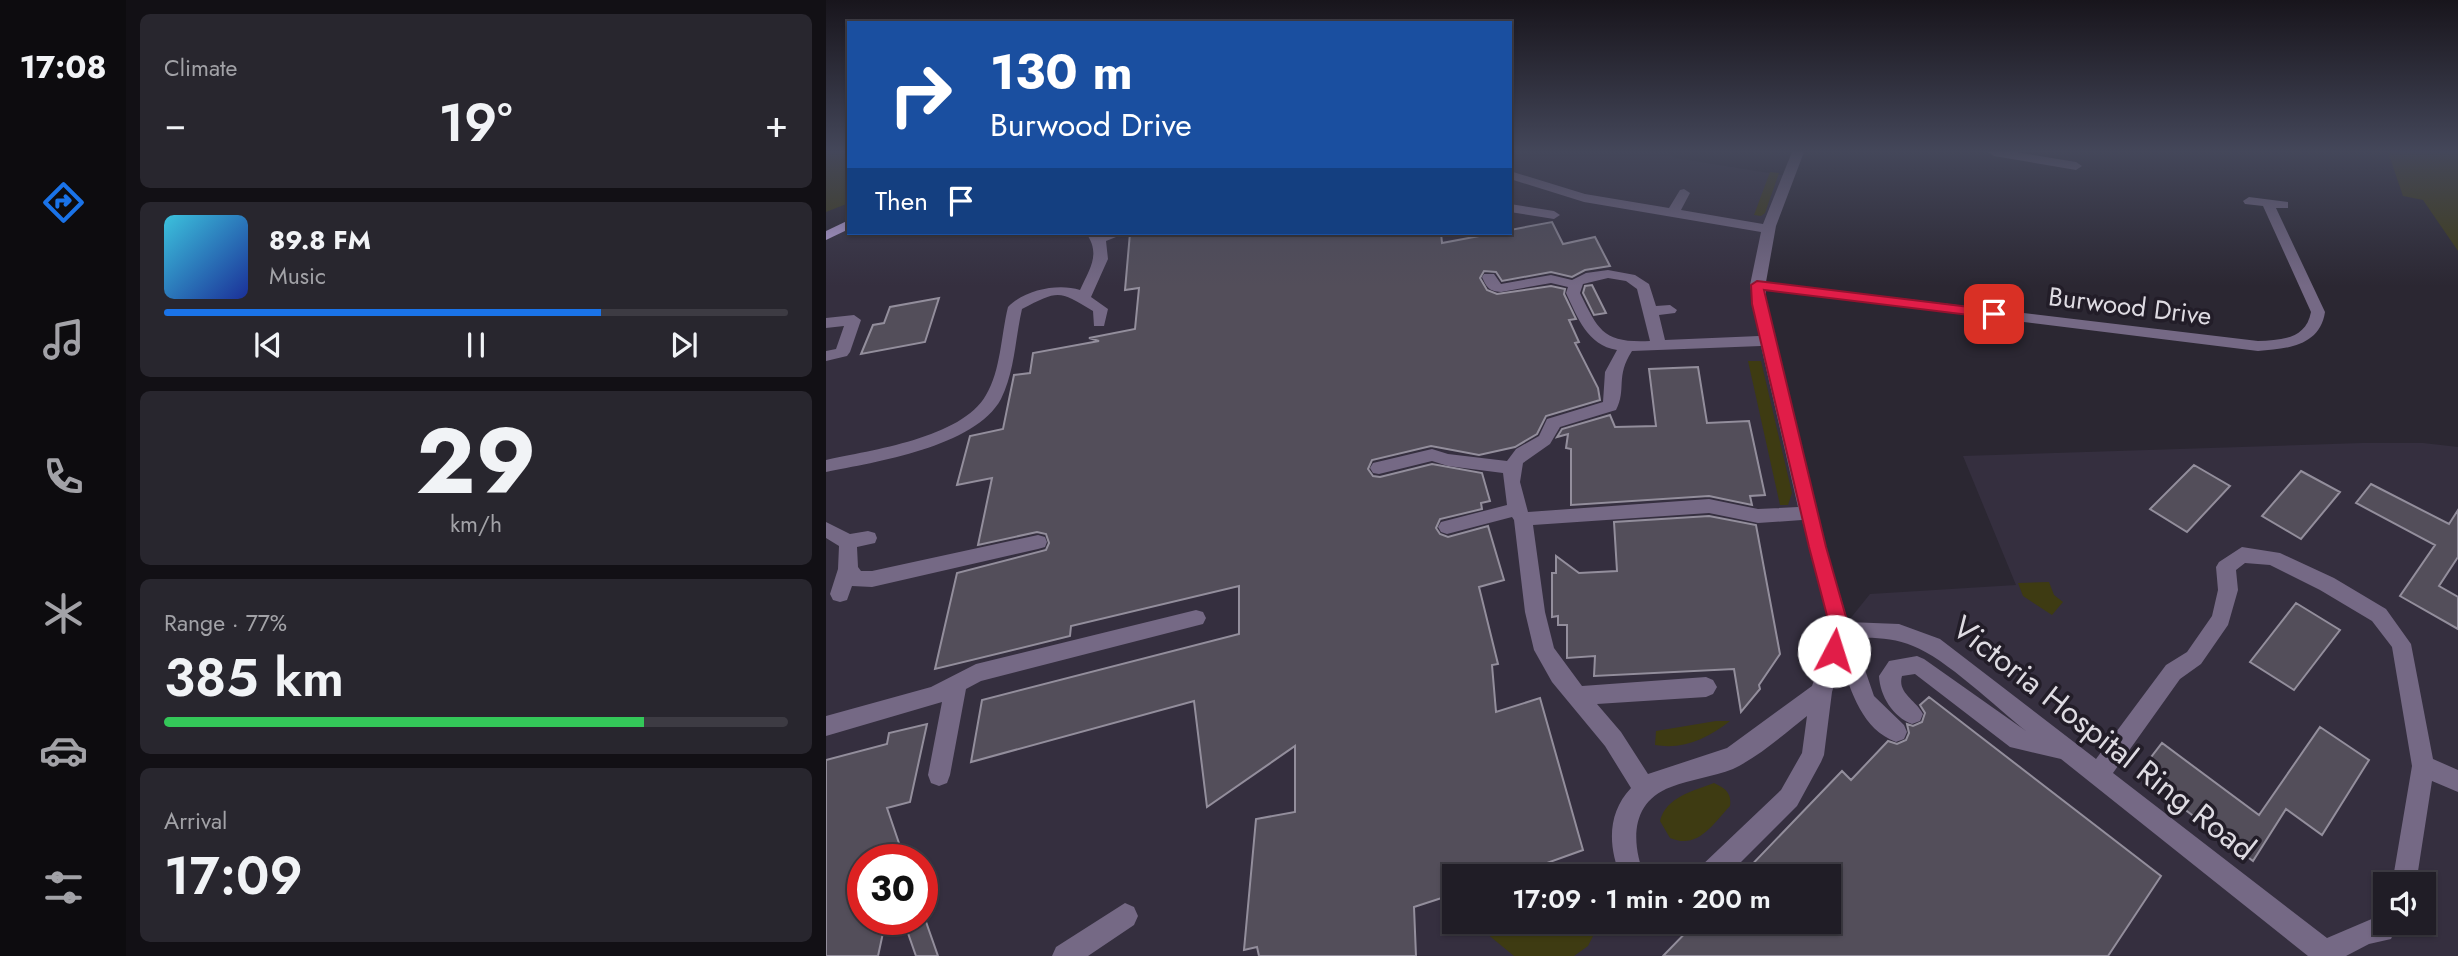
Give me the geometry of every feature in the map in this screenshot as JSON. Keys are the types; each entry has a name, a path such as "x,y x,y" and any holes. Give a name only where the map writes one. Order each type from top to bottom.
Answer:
{"main road":[{"path":"826,236 847,226"}],"street":[{"path":"1588,197 1768,229"},
{"path":"1673,213 1682,197"},
{"path":"1781,197 1768,229 1757,285 1768,341 1841,631 1865,701 1879,719 1896,732"},
{"path":"2249,201 2284,205"},
{"name":"Burwood Drive","path":"1757,285 2258,346 2297,342 2310,334 2318,324 2318,312 2268,204"},
{"path":"1512,208 1554,215"},
{"path":"1083,299 1101,259 1096,236"},
{"path":"1659,345 1644,287 1630,278 1608,274 1591,276 1577,282 1573,293 1595,336 1611,345 1627,347 1768,341"},
{"path":"1489,277 1493,287 1501,288 1551,279 1576,285"},
{"path":"826,466 926,441 981,413 991,402 997,388 1014,307 1055,292 1073,292 1101,309 1099,323"},
{"path":"1651,311 1671,310"},
{"path":"826,323 854,320 842,352 826,356"},
{"path":"1627,347 1616,363 1612,375 1614,395 1611,406 1553,423 1553,428 1543,440 1516,456 1510,468 1544,650 1559,675 1613,739 1645,790"},
{"path":"1379,468 1432,455 1448,460 1510,468"},
{"path":"1447,527 1519,514 1709,506 1758,516 1810,513"},
{"path":"827,523 848,542 848,569 840,594"},
{"path":"848,542 868,538"},
{"path":"848,569 856,579 873,579 1038,541"},
{"path":"2099,773 2173,672 2194,658 2221,619 2228,590 2226,567 2242,555 2273,558 2327,584 2379,615 2401,644 2423,766 2406,872"},
{"path":"826,726 936,695 976,673 1195,618"},
{"name":"Victoria Hospital Ring Road","path":"1841,631 1884,628 1913,635 1934,645 2325,954"},
{"path":"1721,864 1789,798 1813,755 1821,692 1841,631"},
{"path":"1912,714 1899,703 1889,687 1889,676 1896,668 1917,665 2018,740 2067,749"},
{"path":"939,775 956,685"},
{"path":"1578,696 1706,687"},
{"path":"1626,864 1621,829 1632,802 1645,790 1660,780 1734,757 1821,692"},
{"path":"2423,766 2458,781"},
{"path":"1065,956 1125,916"},
{"path":"2325,954 2373,931"}],"shaded area":[{"path":"826,197 847,197 847,204 826,212"},
{"path":"1512,197 1782,197 1757,285 1841,630 1870,594 2016,585 1963,456 2362,443 2423,443 2458,447 2458,956 826,956 826,236 847,226 847,235 1512,235"},
{"path":"1761,197 1771,197 1765,213 1761,216 1754,215"},
{"path":"2406,197 2458,197 2458,251 2423,200"},
{"path":"1748,361 1761,361 1792,493 1788,505 1780,505"},
{"path":"2049,582 2054,595 2063,602 2052,615 2023,596 2018,583"},
{"path":"1730,721 1713,733 1686,744 1655,745 1656,731"},
{"path":"1714,783 1727,792 1730,806 1697,838 1680,841 1670,838 1660,821 1668,806 1689,792"},
{"path":"1487,934 1594,934 1588,946 1574,956 1514,956"}],"building":[{"path":"1552,222 1563,244 1595,237 1610,266 1585,270 1572,277 1551,272 1502,281 1496,272 1484,271 1480,278 1487,290 1497,294 1551,286 1565,289 1564,294 1576,319 1569,320 1579,342 1575,343 1598,388 1600,400 1546,416 1537,434 1515,447 1479,455 1431,446 1372,460 1368,469 1373,476 1380,477 1432,464 1482,473 1490,501 1481,503 1482,509 1440,519 1436,528 1440,534 1448,537 1488,526 1504,580 1479,587 1498,664 1492,665 1496,712 1540,698 1583,850 1544,864 1442,864 1442,898 1414,907 1416,956 1259,956 1257,947 1244,950 1256,819 1295,812 1295,746 1207,807 1194,701 971,762 982,700 1239,634 1239,586 1071,626 1070,636 935,669 957,573 1046,550 1049,543 1046,534 1037,532 978,545 992,478 957,485 970,436 1003,429 1014,375 1030,373 1033,353 1099,341 1089,338 1135,329 1139,288 1125,290 1130,235 1441,235 1442,243 1484,235 1512,235 1512,230"},
{"path":"1592,285 1606,313 1594,315 1583,293 1585,286"},
{"path":"939,298 925,342 861,354 873,325 884,323 890,307"},
{"path":"1698,367 1707,423 1749,421 1765,495 1750,496 1752,505 1709,496 1571,505 1571,449 1566,448 1568,434 1557,437 1562,429 1610,415 1615,427 1656,426 1649,369"},
{"path":"2194,465 2230,486 2187,532 2150,509"},
{"path":"2301,471 2340,492 2301,539 2262,516"},
{"path":"2371,484 2449,524 2458,510 2458,557 2439,586 2458,597 2458,629 2400,596 2435,545 2356,503"},
{"path":"1709,516 1756,525 1780,654 1759,685 1760,689 1741,712 1734,669 1594,676 1595,656 1567,658 1567,625 1558,625 1558,616 1552,617 1552,573 1556,573 1556,556 1579,573 1617,571 1614,522"},
{"path":"2296,603 2340,630 2294,690 2250,662"},
{"path":"1929,697 2161,876 2108,956 1663,956 1684,934 1841,934 1841,864 1753,864 1842,771 1851,780 1888,741 1897,744 1906,740 1909,733 1907,724 1913,726 1922,722 1925,713 1920,705"},
{"path":"927,724 910,802 887,808 899,844 847,844 847,935 883,935 878,956 826,956 826,760 887,744 889,733"},
{"path":"2320,727 2369,760 2322,835 2286,809 2253,861 2138,774 2162,743 2259,815"},
{"path":"909,935 931,935 938,956 916,956"}],"route":[{"path":"1834,651 1841,631 1817,547 1759,304 1757,285 1994,314"}]}
